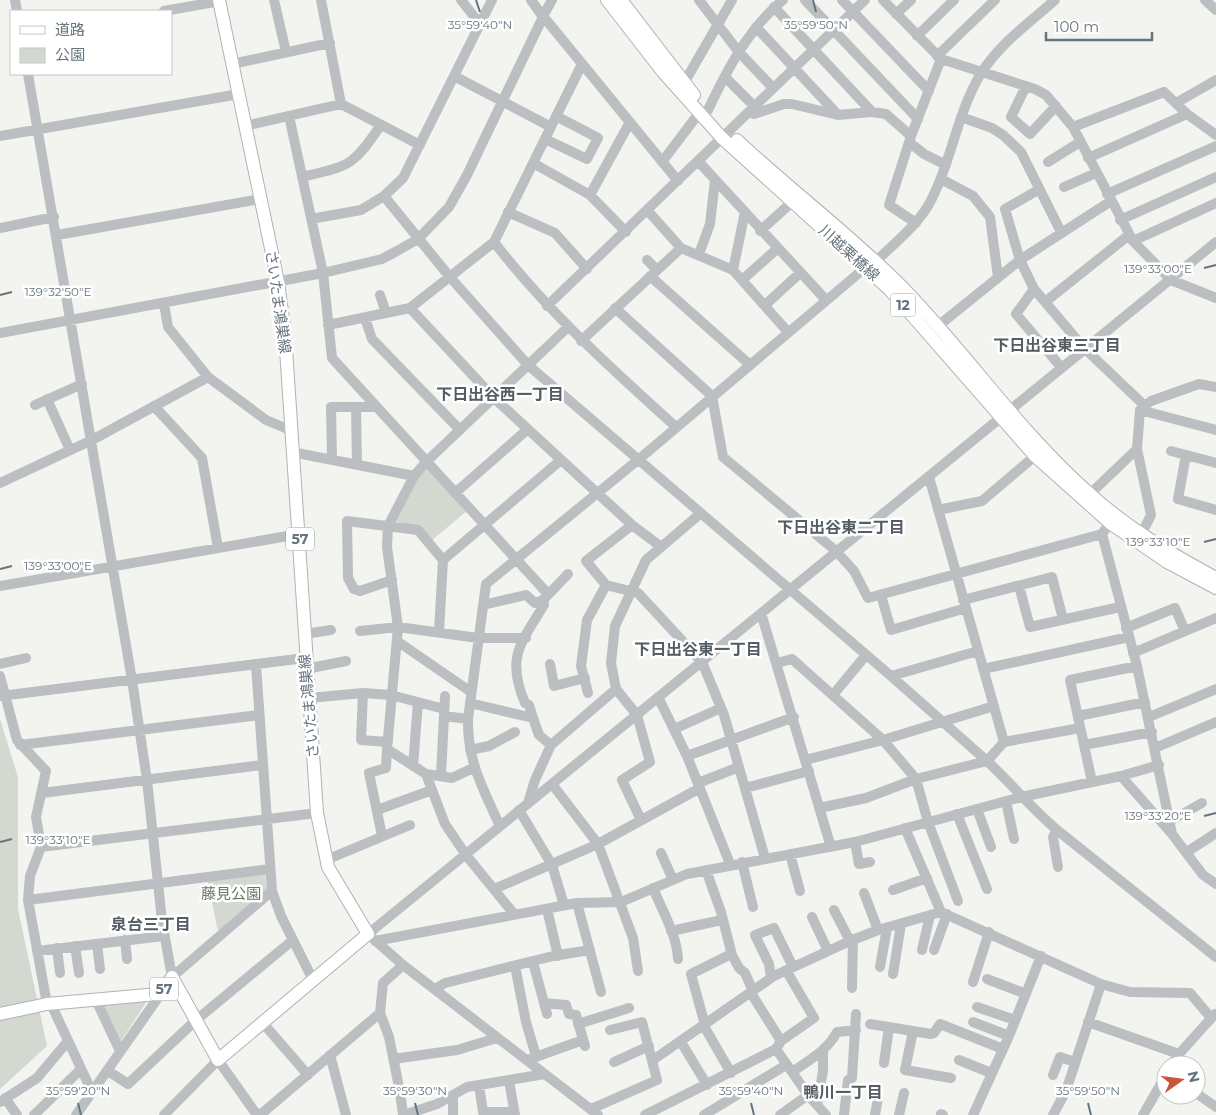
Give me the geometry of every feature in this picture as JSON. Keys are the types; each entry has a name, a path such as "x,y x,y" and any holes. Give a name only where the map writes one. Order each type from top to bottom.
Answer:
{"main road":[{"name":"川越栗橋線","path":"607,0 663,72 791,203 871,264 916,319 1005,414 1090,494 1141,535 1216,578"},
{"name":"川越栗橋線","path":"620,0 704,112"},
{"name":"さいたま鴻巣線","path":"220,1 278,282 285,334 290,430 299,534 305,663 317,813 326,860 348,904 371,938"},
{"name":"川越栗橋線","path":"725,135 938,326 1035,456 1110,523 1160,557 1216,588"},
{"path":"218,1060 313,980 371,938"},
{"name":"57","path":"0,1014 49,1004 162,992 172,977 194,1021 218,1060"}],"street":[{"path":"274,0 286,52"},
{"path":"321,0 342,104"},
{"path":"462,0 480,24"},
{"path":"311,219 361,210 384,196 403,178 492,0"},
{"path":"531,0 678,181"},
{"path":"0,333 323,273 382,259 418,239 449,206 468,175 502,100 552,0"},
{"path":"699,0 738,51 773,88"},
{"path":"684,83 732,0"},
{"path":"662,162 704,112 726,77 738,51 756,27 783,0"},
{"path":"805,0 918,119"},
{"path":"842,0 929,91"},
{"path":"547,306 648,211 865,0"},
{"path":"883,0 939,57 981,73 1026,86 1046,95 1073,128 1131,238 1171,280 1216,298"},
{"path":"896,14 911,0"},
{"path":"917,36 954,0"},
{"path":"916,223 889,205 939,57 995,0"},
{"path":"500,826 473,768 468,719 486,584 638,460 749,364 871,264 916,223 941,178 967,99 981,73 1005,44 1055,0"},
{"path":"1205,0 1216,10"},
{"path":"170,10 220,1"},
{"path":"774,7 872,112"},
{"path":"756,27 838,115"},
{"path":"232,64 330,43"},
{"path":"328,325 410,308 494,242 582,64"},
{"path":"28,75 54,217 140,730 164,936 172,977 272,891"},
{"path":"454,76 551,127"},
{"path":"726,77 754,114 784,104 792,104 838,115 872,112 886,114 924,154 946,165"},
{"path":"1176,102 1216,80"},
{"path":"1026,86 1011,117 1030,134 1056,106"},
{"path":"1073,128 1164,92 1187,114 1216,135"},
{"path":"0,136 239,94"},
{"path":"245,126 342,104 380,126 420,145"},
{"path":"1088,158 1187,114"},
{"path":"289,116 323,273 332,358 375,407 517,559 546,597 544,606 516,656 515,670 518,686 525,703 529,705 539,735 551,745"},
{"path":"545,139 586,159 598,138 556,116"},
{"path":"961,117 992,128 1003,135 1027,162 1038,190 1061,232"},
{"path":"590,195 630,122"},
{"path":"302,177 344,167 363,153 380,126"},
{"path":"1048,162 1080,142"},
{"path":"938,326 1020,260 1109,198 1216,146"},
{"path":"698,161 760,231 826,300"},
{"path":"533,163 590,195 626,232"},
{"path":"1064,187 1096,173"},
{"path":"1120,220 1216,177"},
{"path":"941,178 973,196 990,216 998,277"},
{"path":"700,254 710,224 715,180"},
{"path":"1038,190 1005,209 1020,260 1034,289 1084,348 1142,408 1216,430"},
{"path":"384,196 418,239 528,366 891,676 1015,786 1021,797 1056,830 1216,957"},
{"path":"57,235 260,199"},
{"path":"760,231 791,203"},
{"path":"1045,302 1131,238 1216,203"},
{"path":"648,211 681,248 700,254 733,270 788,332"},
{"path":"508,212 555,233 587,268"},
{"path":"733,270 745,212"},
{"path":"0,228 54,217"},
{"path":"494,242 547,306 581,341 676,427"},
{"path":"371,938 519,810 702,662 788,589 929,478 1084,348 1216,242"},
{"path":"581,341 681,248"},
{"path":"742,280 777,249"},
{"path":"647,260 654,273 749,364"},
{"path":"765,305 800,272"},
{"path":"1034,289 1016,314 1061,367"},
{"path":"380,295 386,313"},
{"path":"164,304 168,327 208,377 266,420 290,430"},
{"path":"410,308 494,398 632,525 660,546"},
{"path":"615,308 712,396 722,457 836,551 854,571 868,598 1102,534 1110,523"},
{"path":"365,318 372,339 460,430"},
{"path":"382,836 369,773 386,768 397,641 398,627 388,547 388,526 414,476 426,462 568,327"},
{"path":"0,483 92,440 208,377"},
{"path":"35,405 82,384"},
{"path":"1142,408 1169,394 1199,384 1216,387"},
{"path":"47,399 70,450"},
{"path":"154,406 202,458 218,548"},
{"path":"332,459 331,407 375,407"},
{"path":"356,408 357,464"},
{"path":"1141,535 1151,515 1137,448 1142,408"},
{"path":"455,493 528,429"},
{"path":"1090,494 1137,448"},
{"path":"1171,451 1216,463"},
{"path":"292,452 414,476"},
{"path":"1186,455 1178,499 1216,510"},
{"path":"938,510 982,500 1035,456"},
{"path":"443,560 562,460"},
{"path":"929,478 1004,742"},
{"path":"641,820 622,780 650,762 637,715 616,689 611,663 616,626 646,560 701,512"},
{"path":"392,580 360,591 354,589 348,578 347,521 418,530 443,560 439,632"},
{"path":"632,525 586,561 606,585 638,593 702,662 722,708 765,858"},
{"path":"0,586 299,534"},
{"path":"1102,534 1149,716 1172,834"},
{"path":"483,605 526,595 535,603 546,597 568,574"},
{"path":"880,595 891,630 1019,586 1052,577 1063,619"},
{"path":"588,693 581,666 587,620 606,585"},
{"path":"1019,586 1030,627 1120,607"},
{"path":"983,669 1127,633 1175,608 1185,632"},
{"path":"761,613 794,717 831,846"},
{"path":"1133,653 1216,618"},
{"path":"360,631 398,627 478,638 526,638"},
{"path":"304,634 331,630"},
{"path":"397,641 471,692"},
{"path":"891,676 978,652"},
{"path":"833,695 866,655"},
{"path":"0,664 26,658"},
{"path":"777,663 792,659 883,740 916,779 928,822 958,901"},
{"path":"2,696 256,665 346,661"},
{"path":"550,664 554,686 585,678"},
{"path":"256,665 272,891 281,916 313,980"},
{"path":"1092,782 1070,680 1137,666"},
{"path":"0,676 2,696 20,745 46,771 36,817 41,847 30,876 28,900 49,1004 92,1092"},
{"path":"528,803 535,780 551,745 616,689"},
{"path":"1149,716 1216,689"},
{"path":"364,693 361,740 388,746 426,774 452,778 473,768"},
{"path":"309,698 364,693 391,695 468,719"},
{"path":"441,776 445,696"},
{"path":"658,697 687,756 730,864"},
{"path":"413,766 418,702"},
{"path":"1078,716 1145,702"},
{"path":"470,703 533,718"},
{"path":"805,760 883,740 994,706"},
{"path":"674,728 722,708"},
{"path":"20,745 259,715"},
{"path":"687,756 794,717"},
{"path":"1155,748 1216,722"},
{"path":"820,808 866,798 916,779 987,761 1004,742 1080,728"},
{"path":"470,750 489,746 515,732"},
{"path":"1084,745 1152,732"},
{"path":"42,793 262,765"},
{"path":"371,938 577,903 620,902 673,880 706,870 854,842 1021,797 1120,776 1159,765"},
{"path":"494,889 598,844 699,785 739,767"},
{"path":"745,788 808,771"},
{"path":"426,774 445,824 466,855 514,914"},
{"path":"1120,776 1172,834 1203,875 1216,884"},
{"path":"552,784 598,844 633,938 638,971"},
{"path":"377,810 432,790"},
{"path":"1006,801 1014,839"},
{"path":"1170,820 1202,803"},
{"path":"976,809 991,847"},
{"path":"519,810 552,865 564,906"},
{"path":"41,847 317,813"},
{"path":"957,814 987,889"},
{"path":"326,860 410,825"},
{"path":"905,828 944,913 934,950"},
{"path":"1056,830 1053,838 1058,867"},
{"path":"1187,852 1216,833"},
{"path":"854,842 859,864 870,862"},
{"path":"661,853 673,880"},
{"path":"790,854 800,891"},
{"path":"742,862 753,907"},
{"path":"28,900 158,885 270,869"},
{"path":"706,870 731,954 739,968 745,973 752,992 789,1068 808,1095 826,1115"},
{"path":"893,890 927,878"},
{"path":"652,888 678,950 678,959"},
{"path":"864,893 883,929 880,967"},
{"path":"577,903 601,992"},
{"path":"547,909 558,956"},
{"path":"834,910 852,940 852,988"},
{"path":"653,1060 771,978 827,950 852,940 883,929 944,913 1101,984 1130,992 1190,993 1214,1015 1179,1054 1088,1022"},
{"path":"922,950 930,916"},
{"path":"812,917 827,950"},
{"path":"671,931 722,920"},
{"path":"893,974 901,924"},
{"path":"645,1115 732,1073 779,1045 814,1018 789,969 774,928 755,935 769,964 771,978"},
{"path":"973,982 988,932"},
{"path":"37,951 164,936"},
{"path":"371,938 497,1038 531,1058 545,1074 594,1112 657,1080 642,1022 610,1030"},
{"path":"125,940 127,958"},
{"path":"108,1071 128,1084 194,1021 293,940"},
{"path":"98,944 100,969"},
{"path":"76,946 79,973"},
{"path":"57,948 60,974"},
{"path":"435,990 445,983 590,950"},
{"path":"731,954 691,974 704,1026 732,1073"},
{"path":"973,1115 1009,1036 1041,956"},
{"path":"533,962 548,1014"},
{"path":"403,965 383,983 380,1013 393,1059 404,1115 453,1097 467,1087 545,1074"},
{"path":"516,966 531,1058"},
{"path":"987,979 1026,994"},
{"path":"1053,1115 1066,1091 1101,984"},
{"path":"76,1115 162,992"},
{"path":"95,998 120,1051"},
{"path":"531,1058 584,1043 576,1015 569,1014 566,1005 544,1003"},
{"path":"977,1007 1015,1020"},
{"path":"578,1024 629,1008"},
{"path":"164,1115 218,1060 258,1115 380,1013"},
{"path":"844,1115 848,1080 852,1078 856,1014"},
{"path":"262,1022 308,1075"},
{"path":"973,1022 1009,1036"},
{"path":"870,1024 934,1033 940,1024 1003,1049"},
{"path":"884,1063 889,1027"},
{"path":"704,1115 823,1051 831,1044 837,1032 856,1030"},
{"path":"914,1031 905,1070 951,1078"},
{"path":"393,1059 456,1050 497,1038"},
{"path":"17,1115 3,1100 36,1078 68,1041"},
{"path":"680,1042 707,1085"},
{"path":"614,1062 649,1046"},
{"path":"817,1105 823,1071 823,1051"},
{"path":"330,1055 346,1115"},
{"path":"1053,1075 1060,1057 1075,1062"},
{"path":"959,1060 992,1073"},
{"path":"34,1115 81,1069"},
{"path":"479,1085 483,1112 515,1114 509,1081"},
{"path":"1143,1115 1156,1092"},
{"path":"900,1115 904,1094"},
{"path":"781,1115 808,1095"},
{"path":"453,1097 453,1115"},
{"path":"875,1115 878,1098"}],"green space":[{"path":"428,468 468,510 431,541 395,522 418,474"},
{"path":"0,719 18,777 18,909 47,1046 0,1089"},
{"name":"藤見公園","path":"264,866 267,890 218,931 207,879"},
{"path":"151,995 121,1041 99,1000"}],"district":[{"name":"下日出谷東三丁目","path":"1057,345"},
{"name":"下日出谷西一丁目","path":"500,394"},
{"name":"下日出谷東二丁目","path":"841,527"},
{"name":"下日出谷東一丁目","path":"698,649"},
{"name":"泉台三丁目","path":"151,924"},
{"name":"鴨川一丁目","path":"843,1092"}]}
